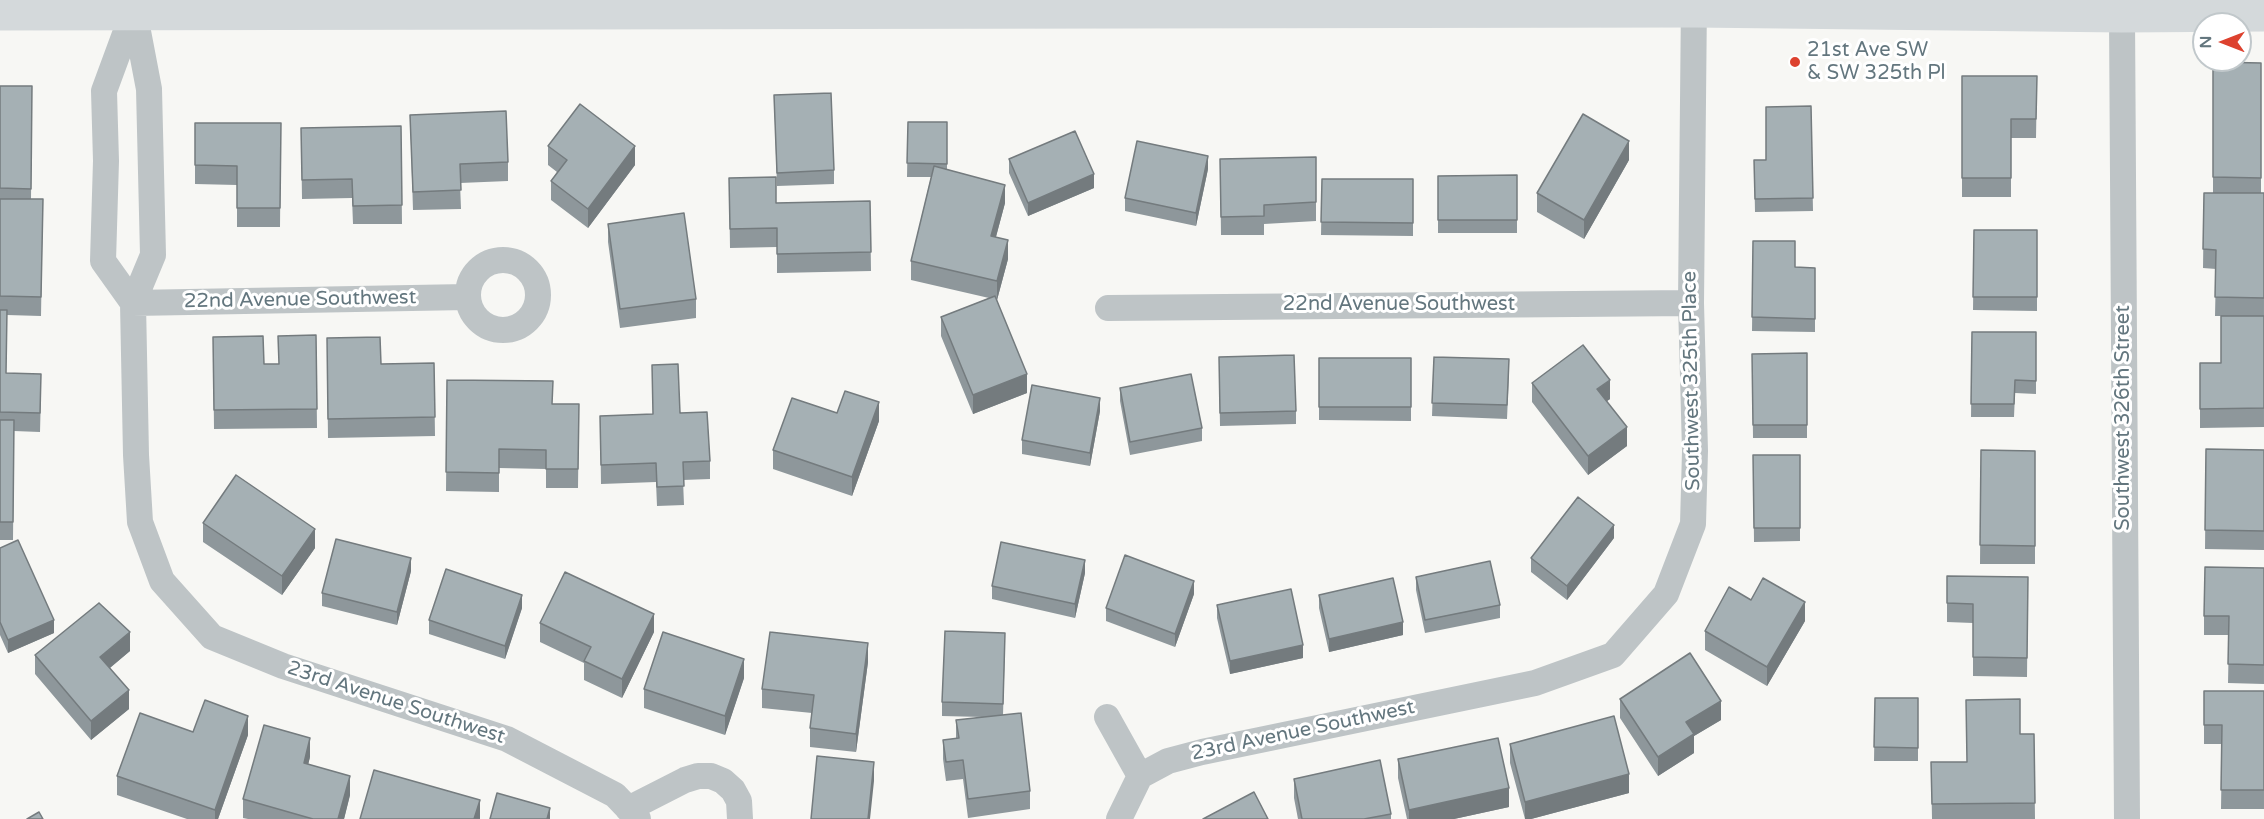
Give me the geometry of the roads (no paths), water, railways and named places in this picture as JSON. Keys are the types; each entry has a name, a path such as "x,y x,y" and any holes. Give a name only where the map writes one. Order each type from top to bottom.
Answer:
{"main road":[{"path":"0,14 132,8 1694,5 2122,16 2264,15"}],"street":[{"name":"Southwest 325th Place","path":"1535,682 1613,655 1666,594 1693,524 1695,451 1690,303 1694,5"},
{"path":"132,8 148,89 153,255 133,303"},
{"path":"132,8 104,91 106,161 103,261 133,303"},
{"name":"Southwest 326th Street","path":"2122,16 2127,819"},
{"name":"22nd Avenue Southwest","path":"133,303 467,297"},
{"name":"23rd Avenue Southwest","path":"133,303 136,456 140,522 162,581 212,637 283,666 507,739 615,795 633,814"},
{"name":"22nd Avenue Southwest","path":"1108,308 1690,303"},
{"name":"23rd Avenue Southwest","path":"1140,776 1168,761 1203,752 1535,682"},
{"path":"1107,717 1140,776 1119,819"},
{"path":"633,814 685,780 698,776 711,776 723,781 733,790 739,801 740,819"}],"place":[{"name":"21st Ave SW & SW 325th Pl","path":"1795,62"}]}
